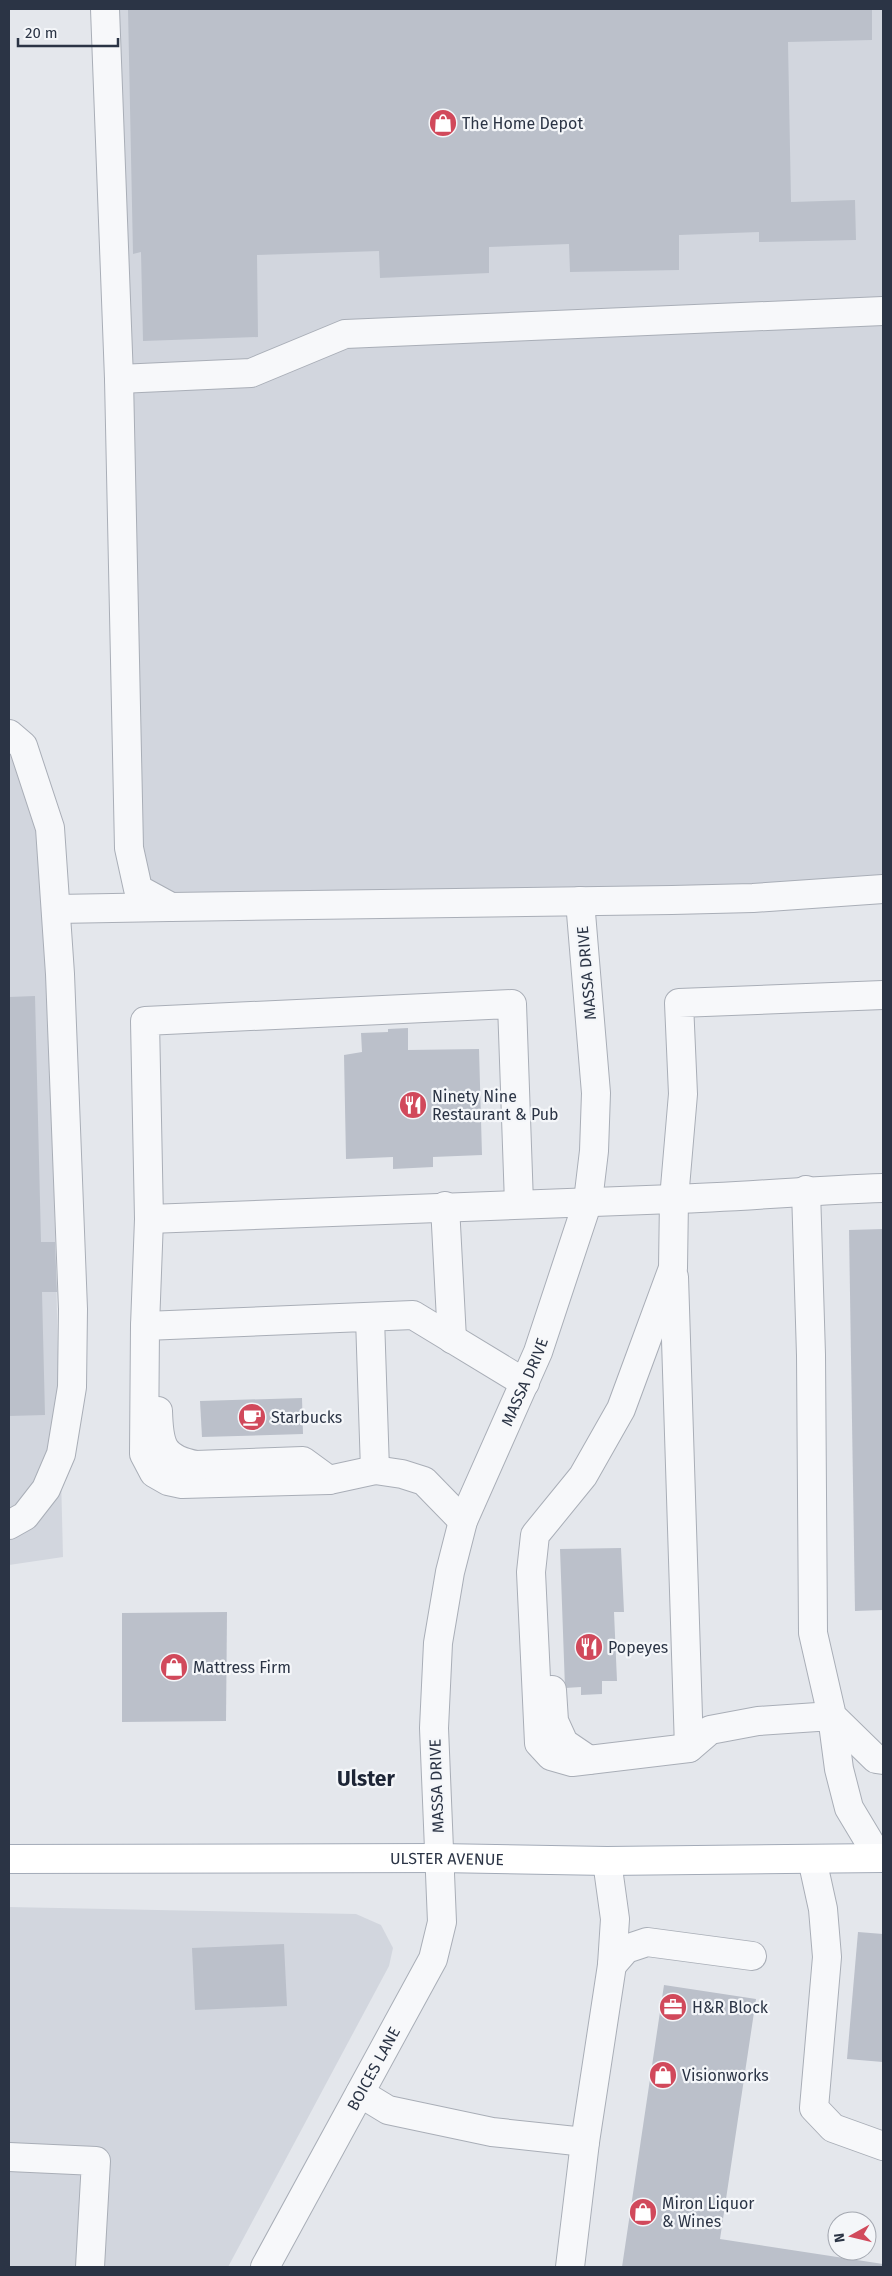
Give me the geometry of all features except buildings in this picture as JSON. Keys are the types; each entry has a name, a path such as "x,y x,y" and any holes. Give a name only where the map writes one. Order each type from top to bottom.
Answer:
{"main road":[{"name":"ULSTER AVENUE","path":"9,1858 439,1858 607,1861 881,1858"}],"street":[{"path":"105,9 119,379 129,848 138,889 170,907"},
{"path":"119,379 250,373 345,334 883,311"},
{"path":"9,734 23,746 50,828 60,974 73,1309 72,1387 61,1454 46,1489 25,1516 9,1525"},
{"path":"56,909 753,898 883,889"},
{"name":"MASSA DRIVE","path":"439,1858 434,1728 438,1643 450,1572 463,1521 538,1352 588,1201 594,1151 596,1092 580,901"},
{"path":"689,1748 678,1360 673,1268 674,1199 683,1094 679,1003 883,995"},
{"path":"463,1521 424,1481 402,1474 374,1470 329,1480 182,1484 168,1481 154,1473 144,1454 156,1326 149,1219 145,1021 512,1004 519,1203"},
{"path":"149,1219 519,1203 674,1199 806,1190 883,1188"},
{"path":"806,1190 812,1355 813,1632 832,1716 839,1769 850,1808 881,1858"},
{"path":"445,1206 452,1339"},
{"path":"673,1268 621,1409 583,1476 535,1535 531,1572 539,1743 551,1756 572,1762 689,1748 710,1730 758,1721 832,1716 876,1760 883,1760"},
{"path":"156,1326 412,1315 524,1383"},
{"path":"370,1318 374,1470"},
{"name":"BOICES LANE","path":"265,2267 433,1959 442,1922 439,1858"},
{"path":"812,1859 823,1909 827,1957 814,2108 834,2128 883,2146"},
{"path":"570,2267 585,2142 612,1965 615,1919 607,1861"},
{"path":"612,1965 626,1949 647,1942 752,1956"},
{"path":"360,2093 388,2110 492,2132 585,2142"},
{"path":"9,2158 96,2161 90,2267"}],"shaded area":[{"path":"105,9 883,9 883,889 171,907 138,889"},
{"path":"9,731 44,785 63,1557 9,1565"},
{"path":"9,1907 356,1914 381,1925 393,1948 389,1966 228,2267 9,2267"}],"place":[{"name":"The Home Depot","path":"443,123"},
{"name":"Ninety Nine Restaurant & Pub","path":"413,1105"},
{"name":"Starbucks","path":"252,1417"},
{"name":"Popeyes","path":"589,1647"},
{"name":"Mattress Firm","path":"174,1667"},
{"name":"H&R Block","path":"673,2007"},
{"name":"Visionworks","path":"663,2075"},
{"name":"Miron Liquor & Wines","path":"643,2212"}],"district":[{"name":"Ulster","path":"366,1779"}]}
